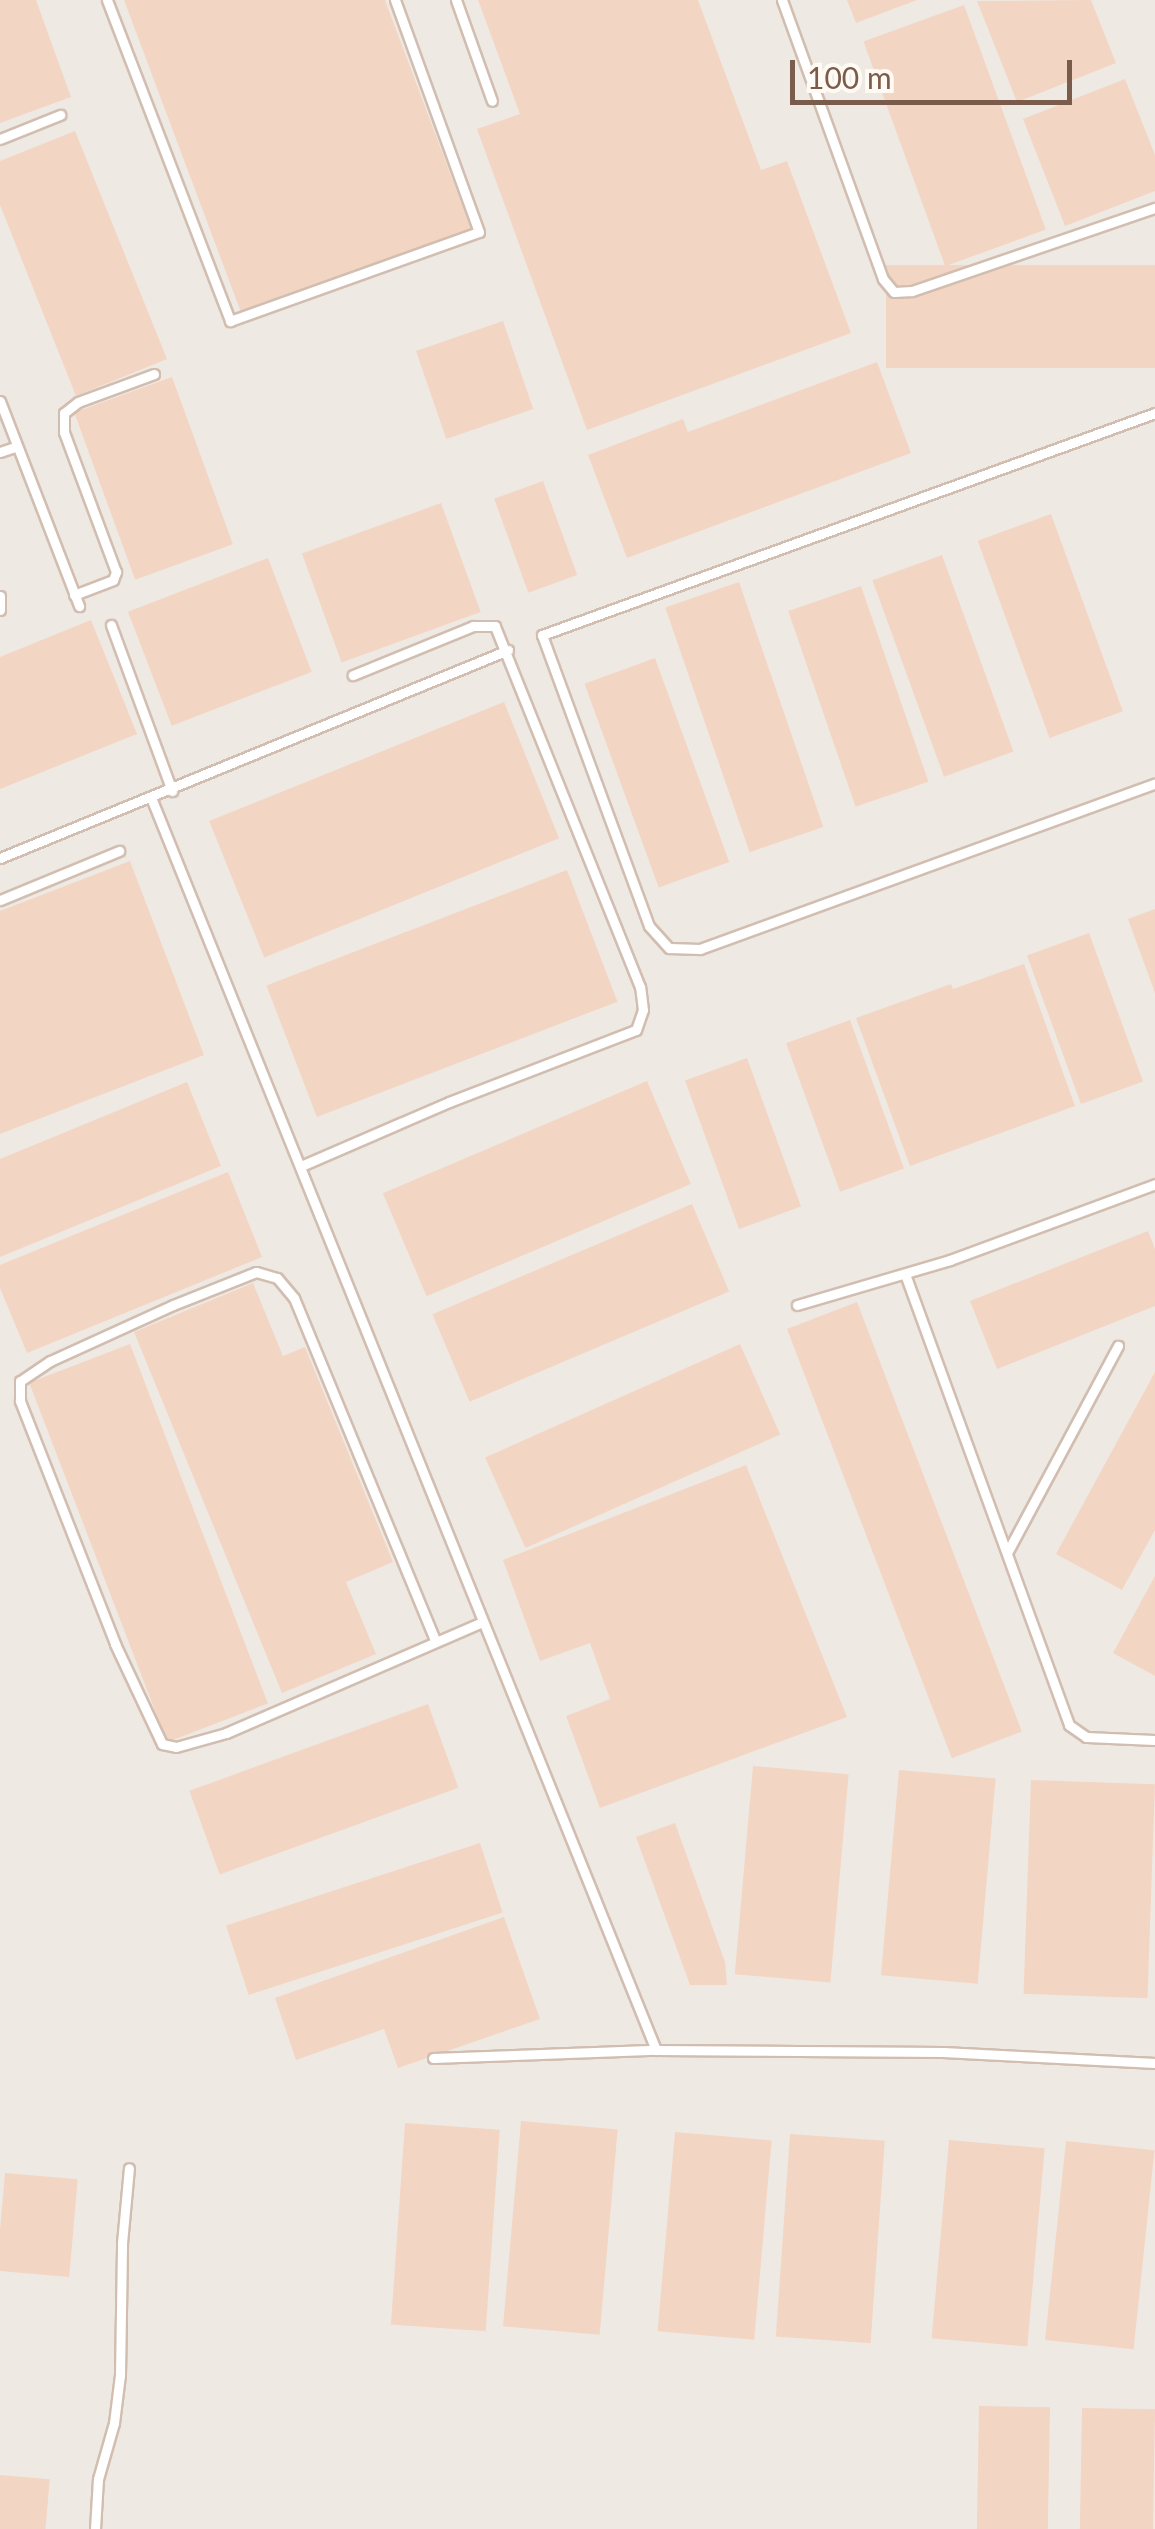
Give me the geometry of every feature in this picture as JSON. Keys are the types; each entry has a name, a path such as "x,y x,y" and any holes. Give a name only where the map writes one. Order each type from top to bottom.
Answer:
{"lane":[{"path":"106,0 230,321 478,232 395,0"},
{"path":"456,0 492,101"},
{"path":"782,0 882,279 894,292 912,291 1155,208"},
{"path":"0,139 60,115"},
{"path":"74,595 113,580 116,572 64,432 64,413 78,402 154,374"},
{"path":"0,401 79,606"},
{"path":"1155,412 542,635 649,926 669,948 700,949 1155,783"},
{"path":"0,452 17,446"},
{"path":"0,596 0,610"},
{"path":"300,1166 449,1102 636,1030 643,1010 640,987 496,626 481,624 353,675"},
{"path":"111,625 172,792"},
{"path":"0,858 172,792 508,650"},
{"path":"152,800 656,2050"},
{"path":"0,900 119,851"},
{"path":"796,1305 906,1274 1155,1184"},
{"path":"435,1640 302,1316 277,1278 256,1272 206,1292 50,1362 20,1381 20,1401 116,1644 162,1744 176,1748 226,1733 482,1622"},
{"path":"906,1274 1069,1725 1086,1737 1155,1740"},
{"path":"1007,1551 1118,1346"},
{"path":"433,2058 656,2050 944,2052 1155,2063"},
{"path":"94,2529 98,2478 114,2423 120,2375 122,2244 130,2168"}],"shaded area":[{"path":"0,0 1155,0 1155,2529 0,2529"}],"building":[{"path":"0,0 36,0 71,97 0,123"},
{"path":"124,0 385,0 471,229 242,315"},
{"path":"478,0 698,0 761,170 787,161 851,333 587,430 477,129 520,114"},
{"path":"847,0 917,0 856,23"},
{"path":"1091,0 1116,63 1017,102 977,1"},
{"path":"964,5 1046,230 945,266 863,42"},
{"path":"1125,79 1155,155 1155,191 1065,226 1023,119"},
{"path":"75,131 167,359 76,396 0,205 0,161"},
{"path":"886,265 1155,265 1155,368 886,368"},
{"path":"503,321 533,409 446,439 416,351"},
{"path":"877,362 911,453 627,558 588,455 683,419 688,432"},
{"path":"172,377 233,544 135,580 74,413"},
{"path":"543,481 577,575 528,593 494,499"},
{"path":"441,503 481,612 342,663 302,554"},
{"path":"1051,514 1123,711 1050,738 978,541"},
{"path":"942,555 1013,751 944,777 872,580"},
{"path":"268,558 312,672 172,726 128,612"},
{"path":"739,582 823,827 750,852 665,607"},
{"path":"861,586 928,782 856,807 788,611"},
{"path":"91,620 137,734 0,789 0,657"},
{"path":"655,658 729,862 659,888 585,684"},
{"path":"504,702 559,838 264,957 209,821"},
{"path":"130,861 204,1055 0,1134 0,911"},
{"path":"567,870 618,1002 317,1117 266,985"},
{"path":"1155,909 1155,993 1128,919"},
{"path":"1089,933 1143,1081 1081,1104 1027,956"},
{"path":"1024,964 1075,1106 910,1166 856,1018 951,984 953,989"},
{"path":"850,1020 904,1168 840,1192 786,1043"},
{"path":"747,1058 801,1206 739,1229 685,1081"},
{"path":"647,1081 691,1184 427,1296 383,1193"},
{"path":"187,1082 221,1166 0,1257 0,1159"},
{"path":"228,1172 262,1257 27,1353 0,1288 0,1265"},
{"path":"692,1204 729,1291 470,1402 432,1314"},
{"path":"1148,1231 1155,1249 1155,1306 997,1369 970,1301"},
{"path":"253,1283 283,1356 305,1347 393,1562 346,1582 376,1654 282,1693 134,1332"},
{"path":"857,1302 1022,1731 952,1758 787,1329"},
{"path":"130,1344 268,1703 167,1742 29,1383"},
{"path":"740,1344 780,1434 525,1548 485,1457"},
{"path":"1155,1372 1155,1530 1122,1590 1056,1554"},
{"path":"746,1465 847,1717 600,1808 566,1716 610,1699 590,1643 540,1661 503,1560"},
{"path":"1155,1576 1155,1676 1113,1653"},
{"path":"428,1704 458,1788 220,1875 189,1791"},
{"path":"753,1766 849,1774 830,1983 735,1974"},
{"path":"899,1770 996,1778 978,1984 881,1975"},
{"path":"1031,1780 1155,1784 1147,1998 1024,1994"},
{"path":"675,1823 725,1962 727,1985 690,1985 636,1837"},
{"path":"480,1843 503,1912 249,1995 226,1926"},
{"path":"504,1917 540,2019 398,2068 384,2029 296,2060 275,1998"},
{"path":"521,2121 618,2129 600,2335 503,2326"},
{"path":"405,2123 500,2130 486,2331 391,2325"},
{"path":"675,2132 772,2140 754,2340 658,2331"},
{"path":"790,2134 885,2141 871,2343 776,2337"},
{"path":"949,2140 1045,2148 1027,2347 932,2338"},
{"path":"1066,2141 1155,2150 1134,2349 1045,2340"},
{"path":"5,2173 78,2179 69,2277 0,2271"},
{"path":"979,2406 1050,2407 1048,2529 977,2529"},
{"path":"1082,2408 1155,2409 1153,2529 1080,2529"},
{"path":"0,2475 50,2479 45,2529 0,2529"}]}
